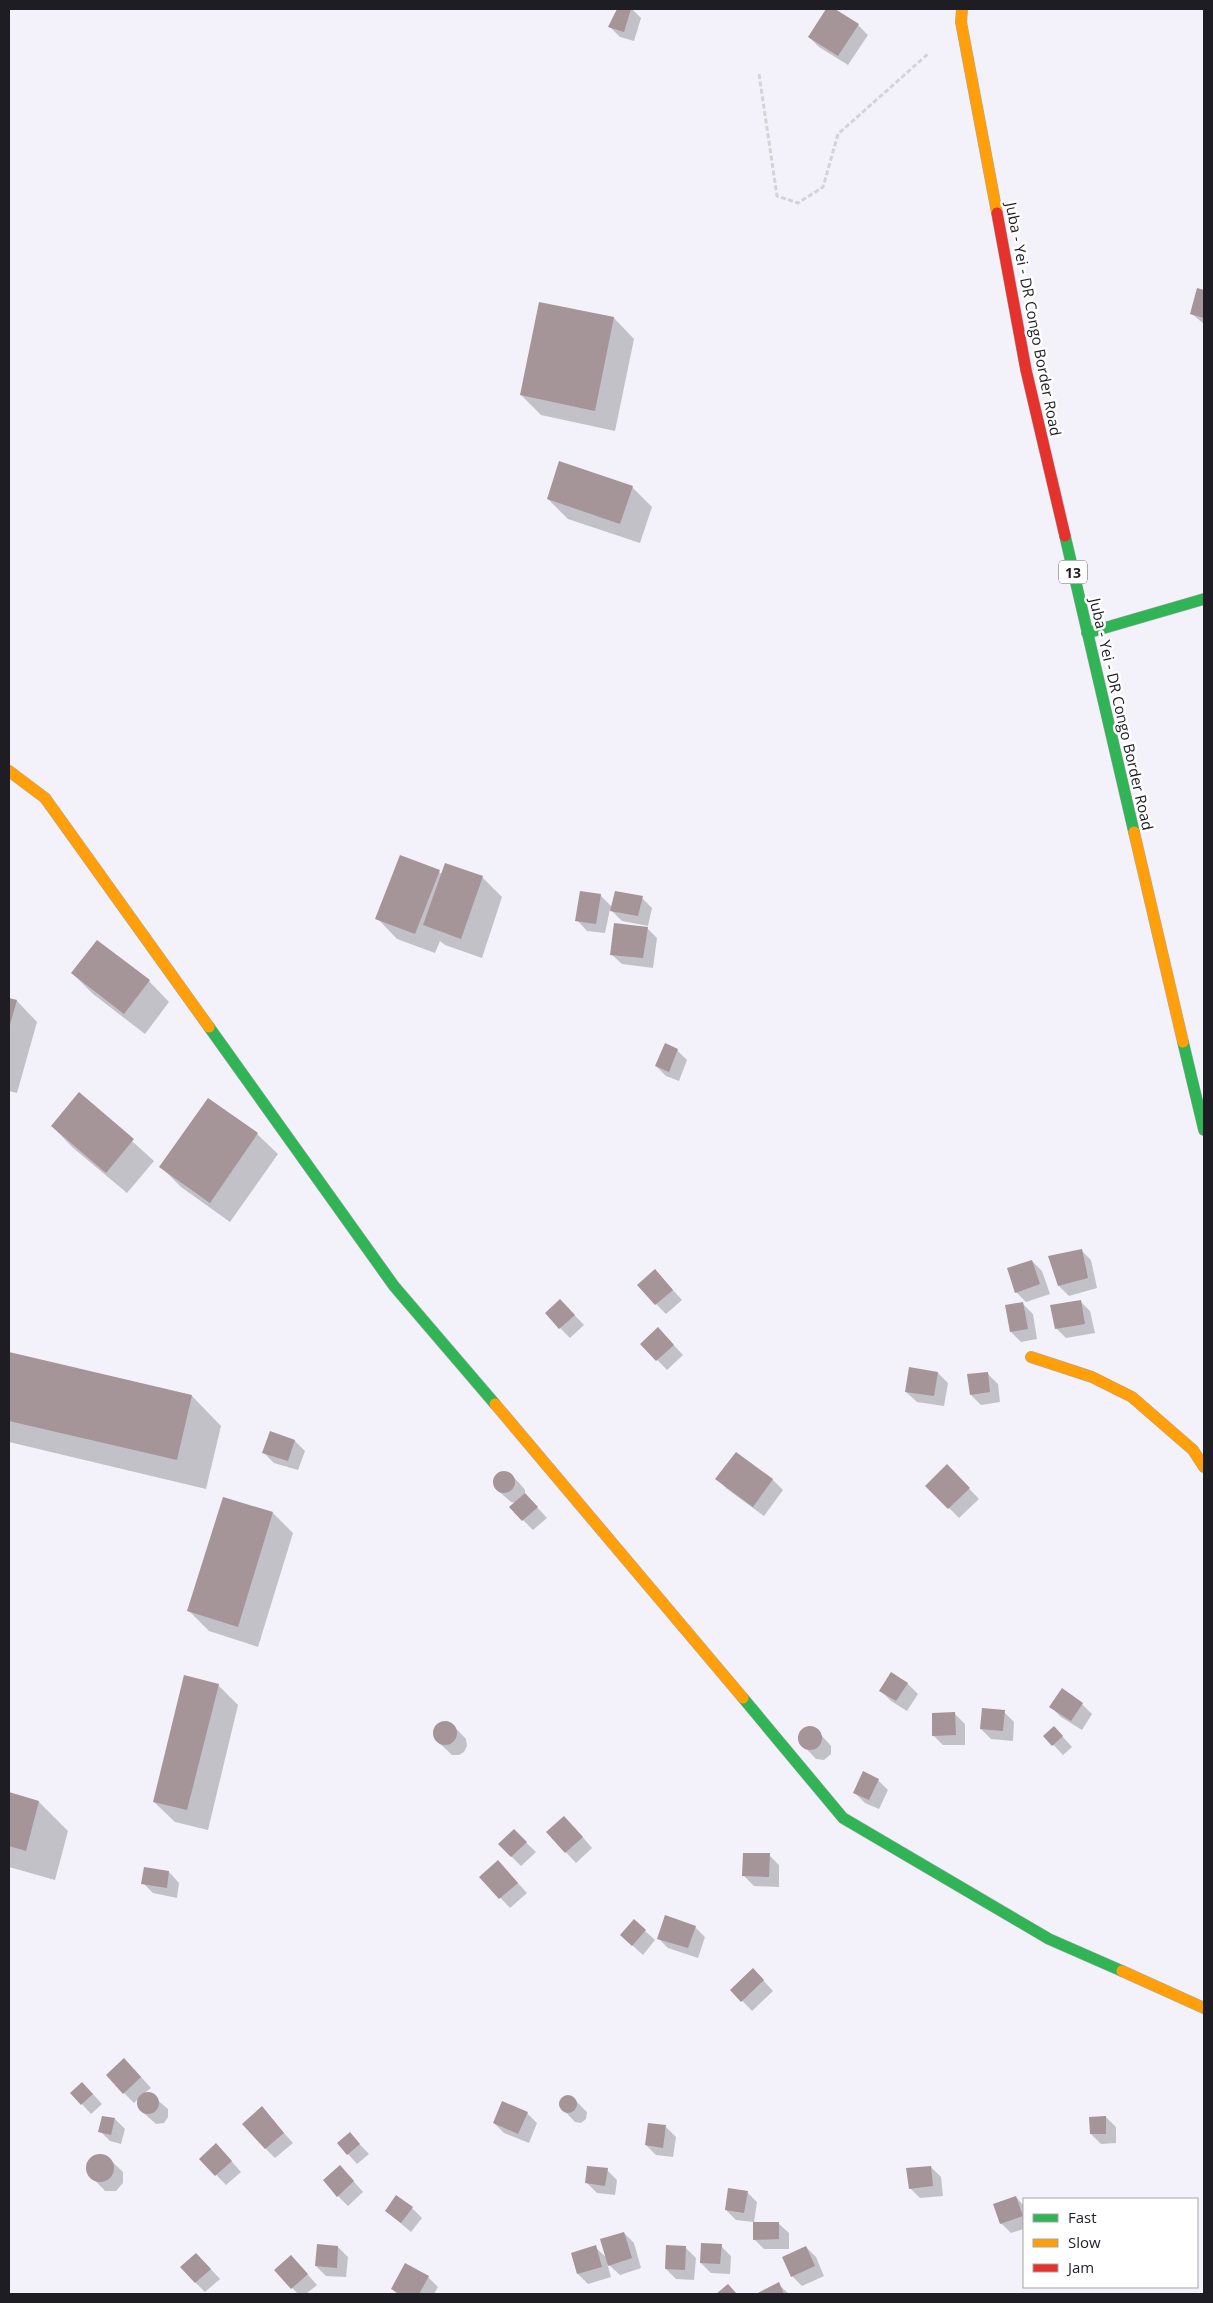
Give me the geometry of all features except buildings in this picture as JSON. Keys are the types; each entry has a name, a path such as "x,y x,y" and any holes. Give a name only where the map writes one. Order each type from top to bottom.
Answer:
{"street":[{"name":"Juba - Yei - DR Congo Border Road","path":"962,9 961,22 1026,370 1204,1130"},
{"path":"1087,633 1204,599"},
{"path":"9,771 45,798 394,1286 616,1546 843,1818 1049,1939 1204,2008"},
{"path":"1031,1357 1092,1377 1132,1397 1193,1450 1204,1467"}],"path":[{"path":"759,74 777,196 798,202 823,187 838,134 901,80 961,22"}],"traffic: fast":[{"path":"1065,536 1134,832"},
{"path":"1087,633 1204,599"},
{"path":"209,1027 394,1286 495,1404"},
{"path":"1183,1042 1204,1130"},
{"path":"743,1698 843,1818 1049,1939 1122,1971"}],"traffic: slow":[{"path":"962,9 961,22 997,213"},
{"path":"9,771 45,798 209,1027"},
{"path":"1134,832 1183,1042"},
{"path":"1031,1357 1092,1377 1132,1397 1193,1450 1204,1467"},
{"path":"495,1404 743,1698"},
{"path":"1122,1971 1204,2008"}],"traffic: jam":[{"path":"997,213 1026,370 1065,536"}]}
